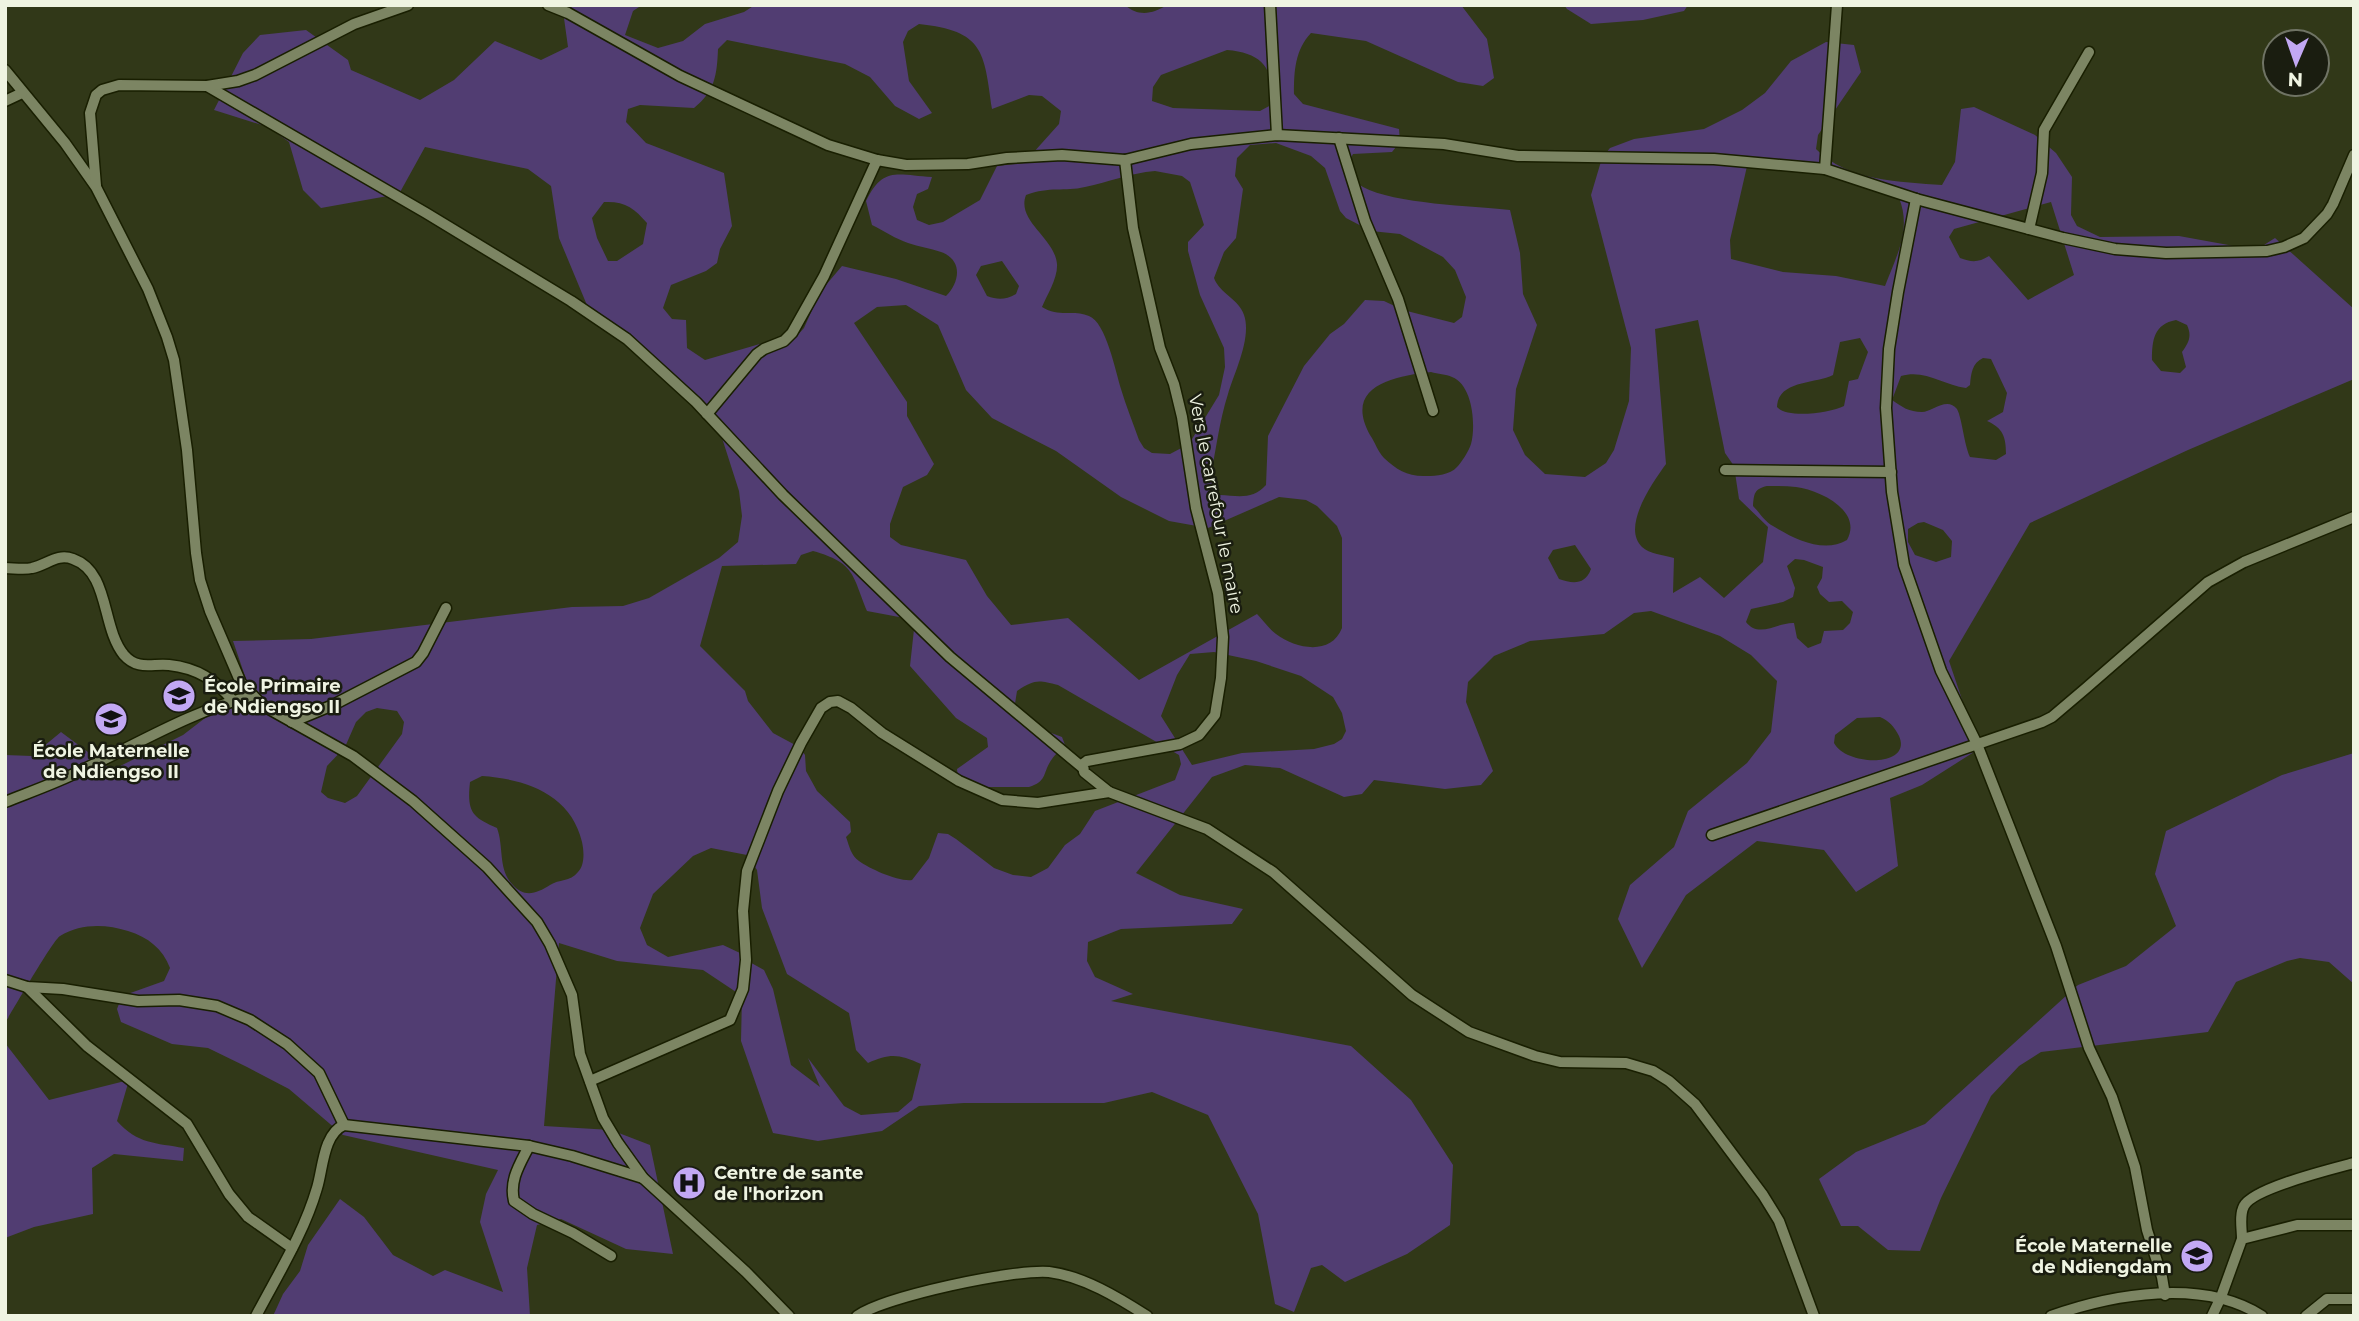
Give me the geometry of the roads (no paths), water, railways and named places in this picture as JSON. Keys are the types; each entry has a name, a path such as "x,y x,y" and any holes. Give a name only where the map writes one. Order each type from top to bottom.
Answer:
{"street":[{"path":"96,187 90,113 96,95 102,90 119,85 207,86 238,81 255,75 354,24 408,5"},
{"path":"548,5 568,13 680,76 828,145 877,160 906,165 1062,155 1125,160 1191,144 1277,135 1444,144 1518,156 1669,156 1825,169 1916,199 2029,229 2142,253 2267,251 2284,247 2304,237 2327,214 2339,196 2354,155"},
{"path":"1270,5 1277,135"},
{"path":"1825,169 1838,5"},
{"path":"2029,229 2042,173 2044,130 2089,52"},
{"path":"5,70 65,143 96,187 149,289 174,360 201,580 210,611 241,683 252,696 353,757 413,801 487,867 537,922 550,944 572,995 580,1054 603,1118 643,1178 746,1272 789,1316"},
{"path":"207,86 572,300 627,339 707,414 783,495 950,657 1109,793 1208,829 1273,873 1412,995 1469,1032 1535,1056 1560,1062 1626,1063 1653,1071 1669,1081 1695,1104 1763,1195 1779,1221 1814,1316"},
{"path":"5,101 22,93"},
{"path":"1339,138 1365,221 1398,299 1433,411"},
{"path":"707,414 757,354 784,341 792,333 824,276 877,160"},
{"name":"Vers le carrefour le maire","path":"1083,768 1087,761 1180,744 1199,735 1215,715 1221,678 1223,637 1218,593 1196,508 1180,406 1160,348 1133,228 1125,160"},
{"path":"1916,199 1889,349 1886,408 1891,472 1904,565 1941,671 1977,744 2056,946 2089,1048 2112,1097 2142,1193 2147,1230 2165,1295"},
{"path":"1725,470 1891,472"},
{"path":"1712,835 2052,717 2218,575 2354,517"},
{"path":"5,568 32,568 53,558 72,558 91,569 99,586 113,638 126,658 152,667 167,664 202,673 222,687 233,701"},
{"path":"292,722 333,705 416,662 446,608"},
{"path":"5,802 78,772 159,732 233,701 252,696"},
{"path":"590,1081 730,1020 743,989 746,960 743,912 747,871 778,791 801,743 821,708 830,702 838,701 851,708 882,733 959,781 1002,800 1038,803 1109,793"},
{"path":"5,980 27,987 63,989 138,1001 179,1000 217,1006 287,1044 319,1073 344,1125"},
{"path":"27,987 87,1046 187,1124 229,1194 248,1217 268,1234 292,1248"},
{"path":"256,1316 308,1214 329,1140 336,1128 344,1125 529,1146 643,1178"},
{"path":"529,1146 515,1174 511,1189 514,1201 611,1256"},
{"path":"2212,1316 2242,1239 2243,1208 2250,1199 2282,1184 2354,1163"},
{"path":"2242,1239 2297,1225 2354,1225"},
{"path":"856,1316 878,1305 992,1277 1048,1272 1100,1290 1147,1316"},
{"path":"2051,1316 2120,1298 2165,1295 2221,1297 2262,1316"},
{"path":"2306,1316 2327,1299 2354,1299"}],"place":[{"name":"École Primaire de Ndiengso II","path":"179,696"},
{"name":"École Maternelle de Ndiengso II","path":"111,719"},
{"name":"Centre de sante de l'horizon","path":"689,1183"},
{"name":"École Maternelle de Ndiengdam","path":"2197,1256"}]}
